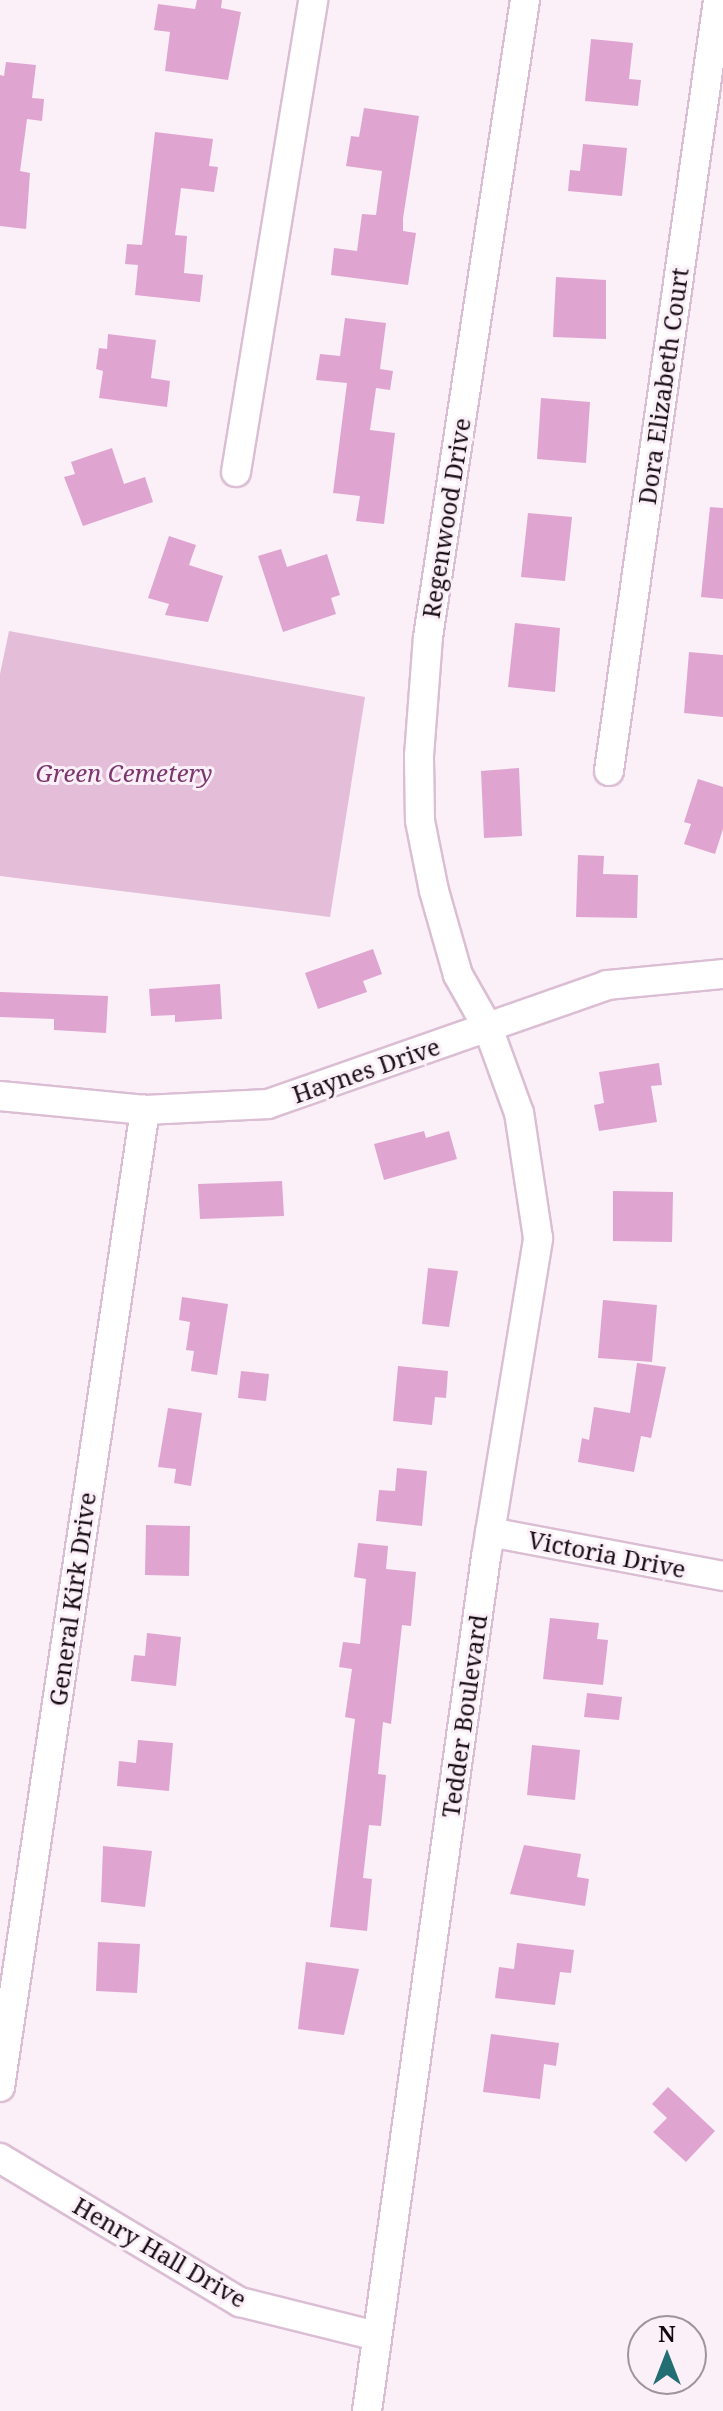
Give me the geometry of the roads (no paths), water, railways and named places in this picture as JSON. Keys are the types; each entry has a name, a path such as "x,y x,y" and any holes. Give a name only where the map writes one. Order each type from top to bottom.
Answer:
{"street":[{"path":"236,472 313,0"},
{"name":"Regenwood Drive","path":"488,1028 458,975 434,891 420,821 419,756 428,637 525,0"},
{"name":"Dora Elizabeth Court","path":"609,771 718,0"},
{"name":"Haynes Drive","path":"0,1096 145,1110 268,1104 607,985 723,974"},
{"name":"Tedder Boulevard","path":"367,2411 490,1532 538,1238 519,1113 488,1028"},
{"name":"General Kirk Drive","path":"0,2087 145,1110"},
{"name":"Victoria Drive","path":"490,1532 723,1576"},
{"name":"Henry Hall Drive","path":"0,2158 240,2302 376,2336"}],"park label":[{"name":"Green Cemetery","path":"124,773"}]}
